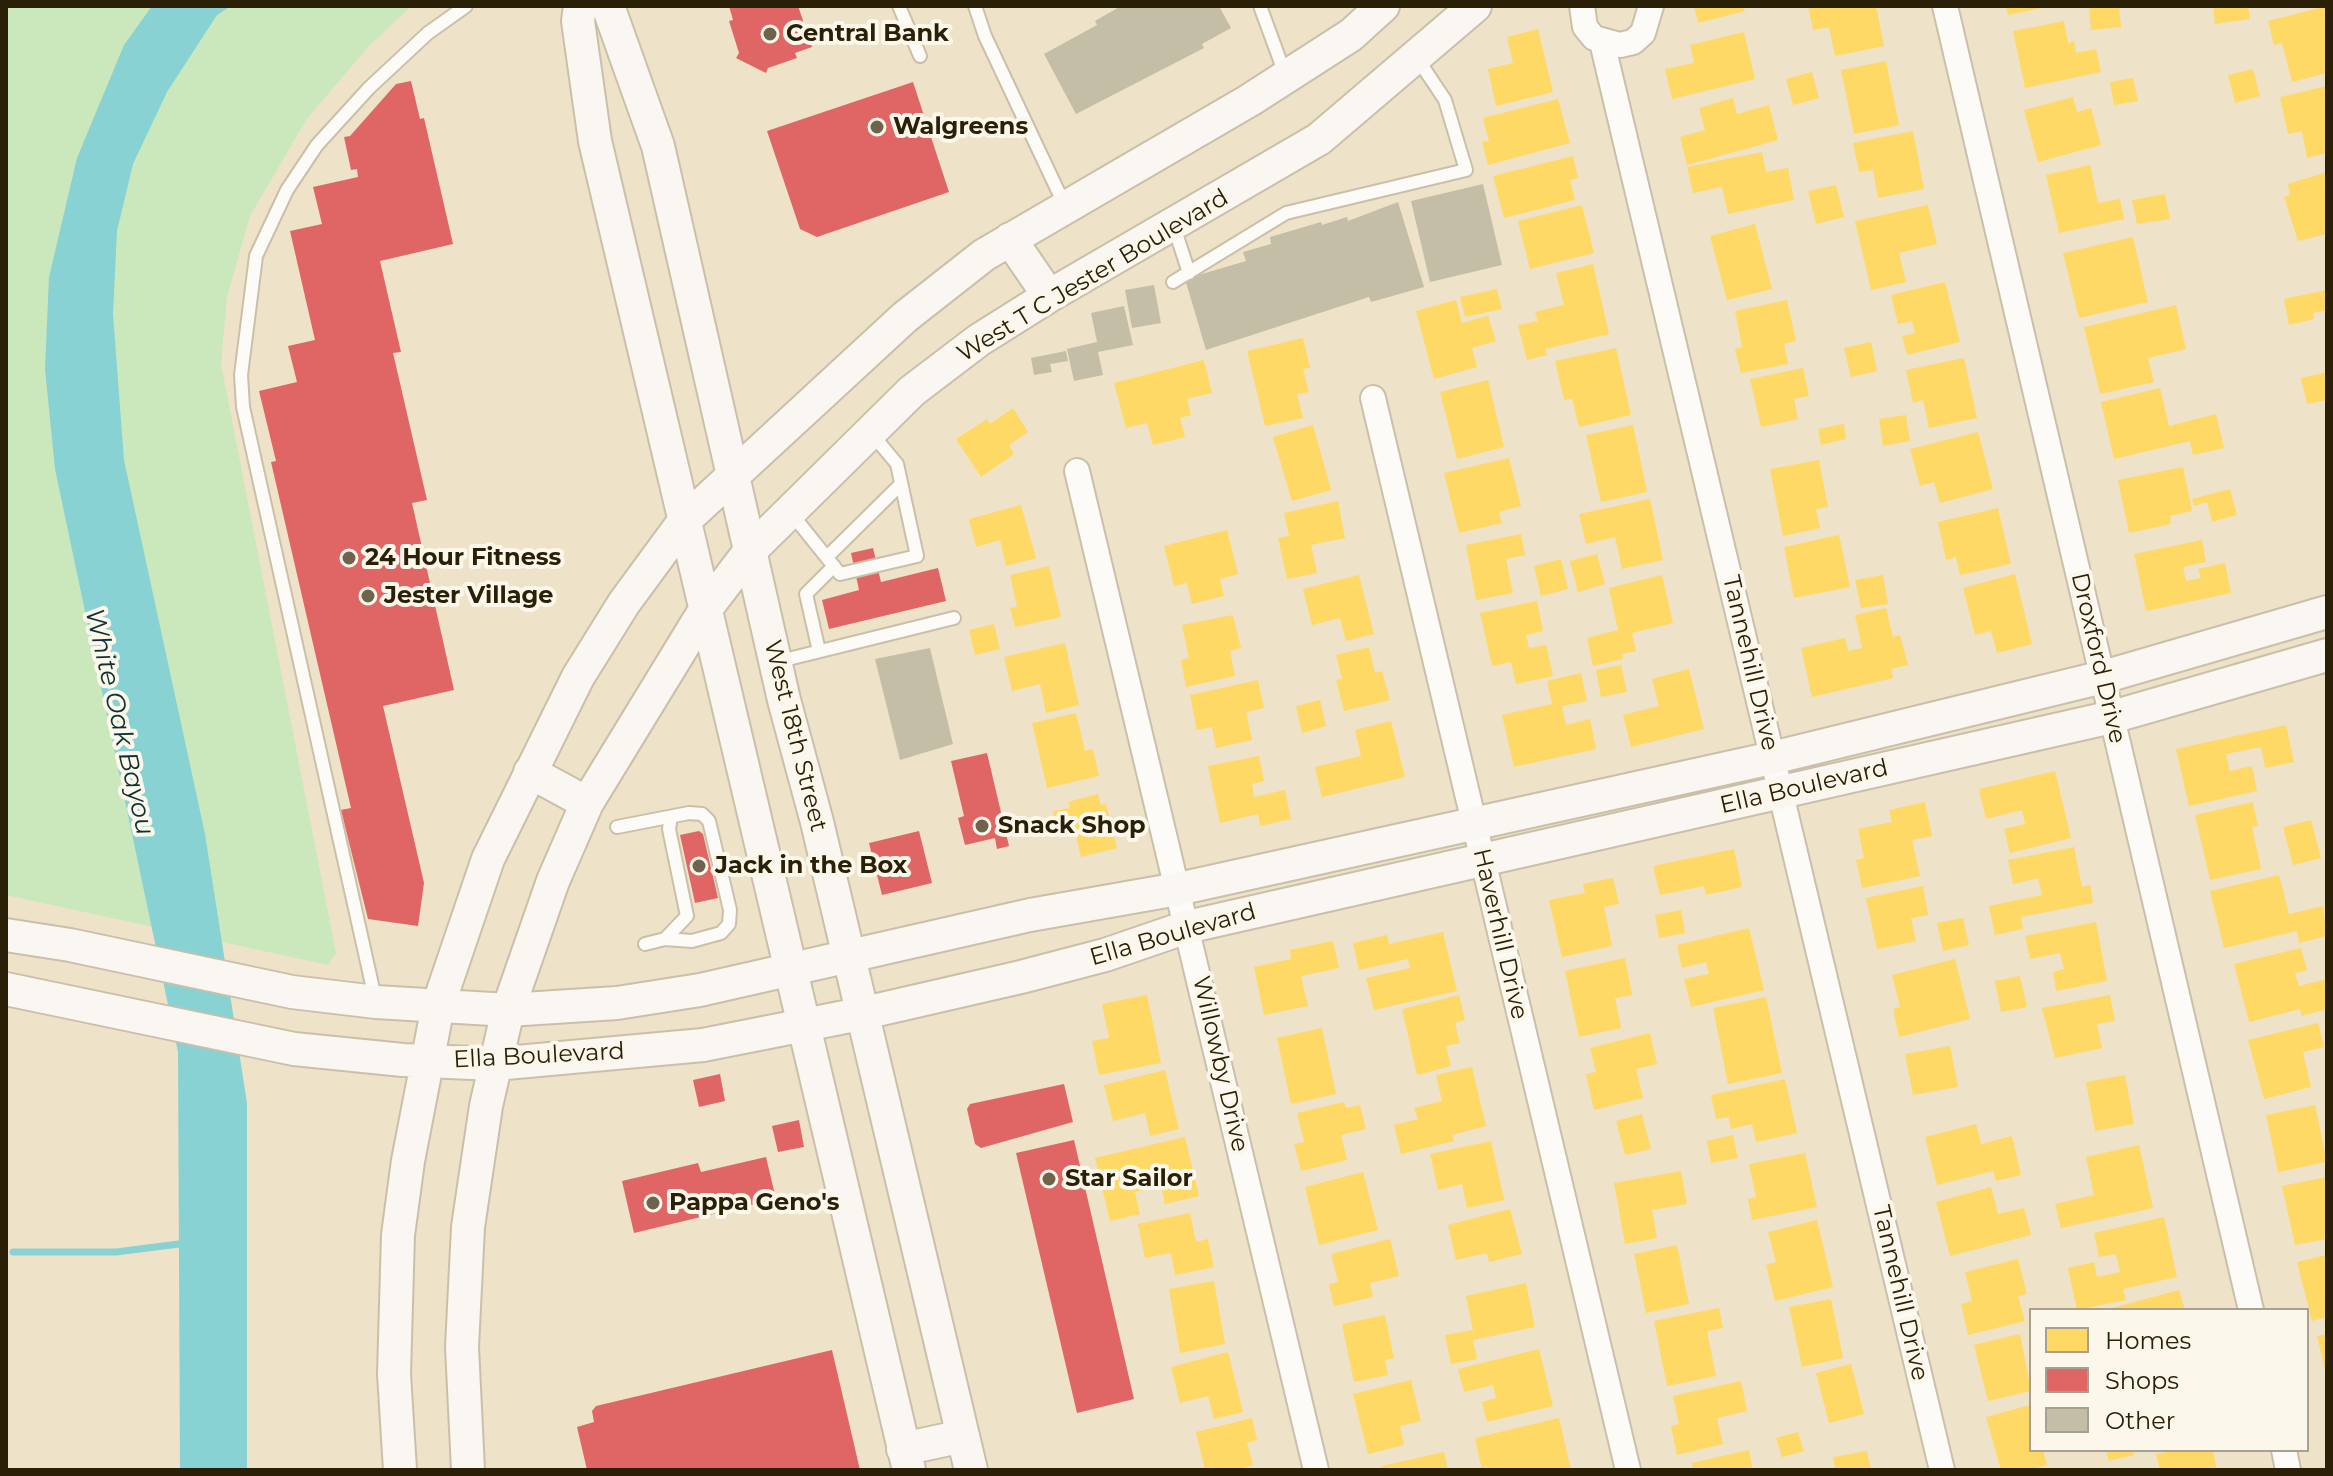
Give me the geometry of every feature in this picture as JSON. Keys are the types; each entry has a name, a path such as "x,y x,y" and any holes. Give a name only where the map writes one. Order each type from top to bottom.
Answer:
{"main road":[{"path":"580,6 578,21 595,141 793,969 906,1459 963,1436"},
{"name":"West 18th Street","path":"608,6 658,146 776,662 971,1470"},
{"path":"400,1470 394,1374 398,1235 438,1006 488,859 578,677 624,603 685,520 905,317 984,255 1250,100 1351,35 1383,6"},
{"name":"West T C Jester Boulevard","path":"468,1470 462,1347 465,1259 476,1163 508,1010 553,881 587,803 705,610 750,551 912,391 979,340 1049,296 1174,227 1319,139 1475,6"},
{"path":"1010,239 1049,296"},
{"name":"Ella Boulevard","path":"6,935 70,945 292,992 376,1002 508,1010 617,1003 700,990 1030,915 1178,889 1772,758 2103,677 2327,612"},
{"name":"Ella Boulevard","path":"6,989 294,1049 427,1061 495,1064 703,1045 860,1014 1105,955 1187,927 2112,717 2327,655"},
{"path":"530,772 587,803"}],"street":[{"name":"Tannehill Drive","path":"1582,6 1585,27 1602,42 1942,1470"},
{"path":"1602,42 1620,45 1633,42 1650,20 1651,6"},
{"name":"Droxford Drive","path":"1945,6 2251,1308"},
{"name":"Haverhill Drive","path":"1373,398 1628,1470"},
{"name":"Willowby Drive","path":"1077,471 1316,1470"}],"lane":[{"path":"376,1002 243,407 241,375 256,256 287,190 317,145 369,88 428,33 466,6"},
{"path":"899,6 920,56"},
{"path":"975,6 985,36 1065,206"},
{"path":"1260,6 1286,75"},
{"path":"1173,282 1286,213 1466,170 1445,100 1416,57"},
{"path":"1174,227 1189,273"},
{"path":"789,511 840,574 917,556 897,464 870,432"},
{"path":"819,651 806,594 901,484"},
{"path":"776,662 954,618"},
{"path":"617,827 689,813 702,814 709,821 731,917 721,933 692,941 665,939 645,944"},
{"path":"665,939 687,916 669,829 671,817"}],"green space":[{"path":"6,6 411,6 367,48 306,120 250,216 227,297 221,364 336,953 328,965 6,895"}],"water":[{"name":"White Oak Bayou","path":"152,6 231,6 217,15 167,92 133,164 117,231 113,314 124,460 205,834 247,1103 247,1470 180,1470 178,1052 55,469 45,369 49,277 77,158 124,45"}],"building: Homes":[{"path":"1694,6 1743,6 1745,11 1698,23"},
{"path":"1808,6 1876,6 1884,46 1835,56 1829,27 1813,30"},
{"path":"2006,6 2046,6 2046,7 2008,15"},
{"path":"2089,6 2119,6 2121,27 2091,30"},
{"path":"2213,6 2248,6 2250,19 2215,24"},
{"path":"2327,6 2327,73 2292,82 2282,43 2274,45 2268,21"},
{"path":"2064,21 2068,43 2074,41 2076,53 2096,49 2101,72 2025,88 2013,31"},
{"path":"1538,29 1553,92 1496,106 1488,69 1513,63 1507,37"},
{"path":"1744,32 1755,79 1672,99 1665,69 1694,63 1690,45"},
{"path":"1886,61 1899,125 1854,134 1841,70"},
{"path":"2253,69 2260,96 2235,103 2228,75"},
{"path":"1812,72 1819,98 1793,105 1786,79"},
{"path":"2133,78 2138,101 2114,105 2110,82"},
{"path":"2327,86 2327,153 2307,158 2302,131 2288,134 2280,97"},
{"path":"2073,97 2077,112 2091,108 2101,145 2038,162 2024,110"},
{"path":"1733,98 1737,114 1769,105 1778,140 1687,165 1680,137 1705,130 1699,108"},
{"path":"1558,99 1570,143 1488,165 1482,142 1489,141 1483,118"},
{"path":"1913,131 1924,189 1878,198 1873,170 1859,172 1853,143"},
{"path":"1762,152 1766,172 1788,168 1794,200 1728,214 1722,187 1693,193 1687,167"},
{"path":"1573,156 1578,178 1570,180 1575,200 1504,218 1493,176"},
{"path":"2090,165 2098,203 2120,199 2124,219 2059,233 2046,175"},
{"path":"2327,172 2327,234 2298,241 2284,197 2290,195 2288,184"},
{"path":"1836,185 1844,217 1816,224 1808,191"},
{"path":"2165,194 2170,219 2137,224 2132,200"},
{"path":"1582,205 1594,253 1530,269 1518,221"},
{"path":"1928,205 1937,244 1899,253 1906,282 1871,290 1855,221"},
{"path":"1755,224 1772,289 1727,300 1710,236"},
{"path":"2133,237 2148,302 2079,318 2063,253"},
{"path":"1593,264 1609,334 1545,349 1547,355 1527,360 1518,325 1538,321 1535,312 1564,305 1556,273"},
{"path":"1945,282 1960,342 1907,355 1902,336 1915,333 1912,321 1898,324 1891,295"},
{"path":"1497,289 1502,309 1465,317 1460,297"},
{"path":"2327,290 2327,310 2313,313 2314,319 2289,325 2284,299"},
{"path":"1456,300 1462,323 1488,316 1496,341 1472,348 1477,367 1434,379 1416,311"},
{"path":"1787,300 1796,341 1784,344 1788,364 1741,373 1735,349 1742,347 1735,311"},
{"path":"2176,305 2186,349 2148,358 2154,382 2100,394 2084,327"},
{"path":"1303,338 1310,368 1303,369 1309,392 1297,394 1303,418 1265,426 1247,351"},
{"path":"1871,342 1877,371 1851,377 1844,348"},
{"path":"1616,348 1631,415 1579,427 1572,398 1564,400 1555,361"},
{"path":"1964,358 1977,418 1929,428 1923,400 1913,403 1906,370"},
{"path":"1204,360 1212,393 1187,399 1191,415 1180,418 1185,437 1153,445 1147,423 1126,428 1114,383"},
{"path":"1803,368 1809,396 1794,399 1798,419 1761,427 1750,379"},
{"path":"2327,372 2327,400 2307,404 2301,378"},
{"path":"1488,380 1504,447 1457,459 1440,392"},
{"path":"2160,388 2169,426 2216,414 2224,448 2193,455 2190,441 2114,459 2101,402"},
{"path":"1013,408 1028,432 1009,445 1014,454 981,477 956,439 987,419 990,424"},
{"path":"1906,415 1910,441 1883,446 1879,419"},
{"path":"1844,424 1846,439 1821,445 1818,429"},
{"path":"1313,425 1331,490 1292,501 1273,437"},
{"path":"1633,425 1647,492 1601,502 1586,435"},
{"path":"1978,432 1993,489 1940,503 1934,482 1920,486 1910,449"},
{"path":"1509,458 1521,506 1499,512 1502,523 1459,533 1444,473"},
{"path":"1819,460 1828,507 1816,509 1820,528 1783,536 1770,469"},
{"path":"2183,467 2192,511 2170,516 2171,524 2129,533 2118,480"},
{"path":"2230,489 2237,515 2212,522 2207,502 2194,506 2192,499"},
{"path":"1650,499 1663,560 1622,569 1615,537 1586,544 1579,514"},
{"path":"1338,501 1345,538 1311,545 1317,573 1287,579 1278,538 1289,536 1284,513"},
{"path":"1021,505 1036,558 1006,566 1000,540 976,547 969,519"},
{"path":"1998,508 2011,564 1960,575 1956,557 1946,560 1938,522"},
{"path":"1227,530 1238,574 1220,579 1224,596 1192,604 1187,583 1174,586 1164,546"},
{"path":"1521,534 1525,555 1506,559 1513,593 1476,600 1466,545"},
{"path":"1839,535 1850,587 1794,598 1784,547"},
{"path":"2202,540 2206,562 2183,567 2186,581 2201,578 2198,569 2225,563 2231,593 2146,611 2134,554"},
{"path":"1597,554 1605,584 1578,592 1570,561"},
{"path":"1561,559 1568,589 1541,596 1534,566"},
{"path":"1049,566 1061,617 1015,627 1010,608 1017,607 1010,575"},
{"path":"2015,574 2032,644 1997,653 1991,631 1975,635 1963,588"},
{"path":"1359,575 1374,634 1346,641 1340,618 1312,625 1303,589"},
{"path":"1662,575 1673,623 1632,633 1636,651 1622,654 1623,659 1593,666 1587,638 1618,630 1609,588"},
{"path":"1883,575 1888,604 1861,608 1855,580"},
{"path":"1537,601 1543,631 1526,635 1529,648 1546,645 1553,676 1516,684 1511,662 1492,666 1480,613"},
{"path":"1886,608 1893,637 1900,635 1908,665 1891,669 1893,678 1812,697 1801,648 1845,638 1848,651 1862,648 1855,615"},
{"path":"1233,615 1241,648 1230,651 1235,676 1186,687 1181,660 1189,658 1182,625"},
{"path":"994,624 1000,649 975,655 969,630"},
{"path":"1065,643 1079,705 1046,713 1040,684 1012,691 1004,657"},
{"path":"1369,647 1375,673 1382,671 1390,700 1344,711 1336,680 1342,679 1336,655"},
{"path":"1621,665 1627,692 1601,697 1596,670"},
{"path":"1689,669 1704,729 1631,747 1623,715 1659,706 1652,679"},
{"path":"1581,673 1587,701 1562,706 1566,725 1590,719 1596,749 1514,767 1502,715 1552,704 1547,681"},
{"path":"1258,680 1264,708 1246,712 1252,740 1216,748 1212,727 1197,730 1190,695"},
{"path":"1320,700 1326,726 1302,733 1296,706"},
{"path":"1076,713 1085,751 1093,749 1099,776 1047,788 1032,723"},
{"path":"1391,721 1405,777 1322,797 1315,767 1361,756 1355,730"},
{"path":"2286,725 2294,762 2265,768 2261,747 2226,754 2230,771 2252,766 2257,791 2189,806 2176,749"},
{"path":"1259,756 1264,781 1252,784 1254,797 1285,790 1291,819 1260,826 1258,814 1220,823 1208,766"},
{"path":"2055,771 2071,838 2010,853 2004,829 2025,824 2022,810 1986,819 1979,789"},
{"path":"1098,794 1101,805 1106,804 1117,848 1081,857 1074,827 1058,831 1053,811 1070,808 1068,802"},
{"path":"1925,802 1932,836 1912,840 1920,876 1862,888 1856,860 1864,858 1858,829 1892,822 1889,810"},
{"path":"2253,802 2258,826 2252,827 2261,869 2210,880 2195,815"},
{"path":"2311,820 2321,858 2293,865 2283,827"},
{"path":"2074,847 2082,887 2090,885 2093,903 2021,917 2023,929 1995,935 1989,906 2042,895 2038,878 2013,884 2008,860"},
{"path":"1734,849 1742,887 1706,895 1704,886 1660,895 1653,866"},
{"path":"2279,875 2289,914 2323,906 2327,936 2299,943 2297,931 2224,948 2210,891"},
{"path":"1613,878 1619,904 1604,907 1612,946 1562,957 1549,900 1585,893 1583,884"},
{"path":"1923,886 1928,915 1911,918 1916,941 1877,949 1866,898"},
{"path":"1681,910 1685,933 1659,938 1655,915"},
{"path":"1963,918 1969,945 1943,951 1937,923"},
{"path":"2096,922 2107,981 2056,991 2053,972 2064,969 2060,953 2030,959 2025,936"},
{"path":"1749,928 1764,990 1691,1007 1684,979 1709,974 1706,962 1682,968 1677,945"},
{"path":"1443,932 1457,991 1374,1010 1366,978 1410,968 1408,959 1359,970 1353,943 1387,935 1389,944"},
{"path":"1333,941 1339,968 1301,976 1308,1006 1264,1015 1254,967 1291,959 1290,950"},
{"path":"2301,948 2307,970 2295,973 2299,986 2327,979 2327,1009 2302,1016 2300,1009 2249,1022 2234,964"},
{"path":"1625,958 1632,995 1615,998 1621,1028 1579,1037 1565,971"},
{"path":"1955,959 1970,1019 1899,1037 1893,1009 1900,1007 1892,975"},
{"path":"2020,976 2027,1007 2001,1012 1995,981"},
{"path":"1147,995 1161,1063 1099,1075 1092,1041 1109,1038 1102,1004"},
{"path":"1459,995 1465,1020 1455,1023 1460,1043 1446,1046 1451,1066 1417,1075 1402,1009"},
{"path":"2110,995 2115,1021 2097,1024 2102,1048 2055,1058 2042,1008"},
{"path":"1766,997 1782,1073 1728,1084 1713,1008"},
{"path":"2318,1023 2324,1047 2303,1052 2311,1087 2264,1099 2248,1040"},
{"path":"1322,1028 1336,1094 1291,1104 1277,1038"},
{"path":"1650,1033 1657,1064 1636,1069 1643,1098 1594,1110 1586,1074 1596,1072 1590,1048"},
{"path":"1950,1046 1958,1087 1913,1095 1905,1054"},
{"path":"1472,1067 1486,1126 1452,1135 1454,1141 1401,1154 1394,1125 1418,1119 1414,1108 1442,1101 1436,1075"},
{"path":"1165,1070 1179,1129 1150,1136 1145,1113 1113,1121 1104,1085"},
{"path":"2125,1075 2134,1124 2095,1131 2086,1082"},
{"path":"1785,1079 1797,1133 1756,1142 1752,1124 1731,1129 1729,1117 1716,1119 1711,1095"},
{"path":"1344,1102 1346,1108 1360,1105 1366,1129 1341,1135 1347,1160 1301,1171 1294,1144 1304,1142 1297,1113"},
{"path":"2315,1105 2327,1162 2278,1172 2266,1115"},
{"path":"1642,1114 1651,1149 1625,1155 1616,1121"},
{"path":"1976,1124 1981,1144 2012,1136 2021,1175 1996,1181 1993,1171 1937,1185 1925,1137"},
{"path":"1733,1135 1738,1158 1711,1163 1707,1141"},
{"path":"1185,1137 1199,1196 1165,1204 1161,1186 1135,1192 1140,1214 1110,1221 1095,1158"},
{"path":"1491,1141 1504,1200 1467,1208 1462,1184 1438,1190 1430,1154"},
{"path":"2139,1145 2153,1208 2061,1228 2055,1204 2094,1195 2086,1157"},
{"path":"1805,1153 1817,1207 1752,1220 1748,1199 1756,1197 1749,1164"},
{"path":"1681,1171 1687,1204 1652,1210 1657,1238 1625,1244 1614,1183"},
{"path":"1363,1172 1378,1230 1319,1245 1305,1187"},
{"path":"2327,1177 2327,1239 2295,1245 2282,1186"},
{"path":"1991,1187 1998,1214 2024,1208 2031,1235 1950,1256 1936,1202"},
{"path":"1510,1209 1522,1254 1489,1262 1487,1253 1456,1260 1448,1225"},
{"path":"1190,1213 1196,1242 1208,1239 1214,1267 1175,1275 1171,1253 1145,1258 1138,1224"},
{"path":"2164,1217 2177,1277 2123,1289 2126,1300 2077,1308 2068,1268 2094,1262 2097,1277 2120,1272 2116,1254 2099,1257 2094,1233"},
{"path":"1817,1220 1833,1287 1775,1301 1766,1265 1776,1262 1768,1232"},
{"path":"1390,1239 1399,1276 1370,1283 1373,1297 1334,1306 1329,1284 1338,1282 1331,1254"},
{"path":"1677,1245 1689,1304 1646,1313 1634,1254"},
{"path":"2327,1255 2327,1317 2312,1321 2297,1262"},
{"path":"2018,1259 2027,1294 2018,1296 2025,1321 1968,1335 1961,1304 1972,1301 1965,1272"},
{"path":"1214,1281 1225,1344 1180,1353 1169,1289"},
{"path":"1526,1283 1535,1327 1473,1340 1477,1359 1451,1364 1445,1335 1473,1330 1466,1296"},
{"path":"2179,1290 2184,1308 2112,1308"},
{"path":"1831,1299 1843,1358 1802,1367 1789,1307"},
{"path":"1719,1308 1723,1328 1707,1331 1716,1376 1667,1386 1654,1321"},
{"path":"1385,1315 1394,1358 1385,1360 1388,1375 1354,1382 1342,1324"},
{"path":"2020,1334 2029,1391 1988,1401 1974,1345"},
{"path":"2327,1334 2327,1374 2326,1374 2317,1336"},
{"path":"1539,1349 1553,1406 1487,1422 1482,1402 1496,1398 1493,1385 1464,1392 1458,1369"},
{"path":"1228,1352 1243,1412 1214,1419 1208,1396 1180,1403 1171,1367"},
{"path":"1851,1364 1864,1414 1829,1423 1816,1373"},
{"path":"1411,1380 1421,1421 1400,1426 1404,1445 1368,1454 1353,1394"},
{"path":"1741,1381 1747,1411 1717,1418 1723,1444 1677,1455 1671,1426 1679,1424 1673,1396"},
{"path":"2029,1405 2029,1452 2044,1452 2047,1465 2029,1470 2001,1470 1986,1417"},
{"path":"1252,1418 1257,1440 1247,1443 1253,1465 1238,1470 1205,1470 1196,1432"},
{"path":"1559,1418 1571,1470 1482,1470 1475,1438"},
{"path":"1798,1432 1804,1451 1782,1457 1776,1438"},
{"path":"1749,1450 1753,1470 1693,1470 1692,1463"},
{"path":"1867,1451 1871,1470 1835,1470 1833,1457"},
{"path":"1444,1452 1448,1470 1383,1470 1382,1466"},
{"path":"2107,1452 2133,1452 2134,1455 2109,1461"},
{"path":"2213,1452 2217,1470 2160,1470 2156,1454"}],"building: Shops":[{"name":"Central Bank","path":"729,6 798,6 812,47 795,53 797,58 768,68 766,73 736,58 739,53 729,21 733,20"},
{"name":"Jester Village","path":"411,81 420,119 424,118 453,244 380,261 401,352 393,353 427,500 412,503 454,690 383,706 424,883 418,926 368,919 341,810 351,808 271,462 276,461 259,391 297,382 288,346 315,340 290,231 322,224 313,187 358,177 357,169 351,170 344,137 350,136 396,84"},
{"name":"Walgreens","path":"913,82 949,192 817,237 800,229 767,131"},
{"path":"873,548 881,582 938,568 946,601 829,629 822,600 859,590 851,553"},
{"path":"987,753 1009,846 997,849 995,838 965,845 958,818 964,816 951,761"},
{"name":"Jack in the Box","path":"699,831 703,834 718,898 695,903 680,835"},
{"path":"919,831 932,883 882,895 869,843"},
{"path":"720,1074 725,1101 699,1107 693,1080"},
{"path":"1064,1084 1073,1122 981,1148 975,1144 967,1109 970,1104"},
{"path":"799,1120 804,1147 778,1152 772,1126"},
{"path":"1074,1140 1134,1399 1077,1413 1016,1153"},
{"path":"766,1157 776,1199 634,1233 622,1181 698,1163 701,1172"},
{"path":"832,1350 860,1470 587,1470 577,1427 594,1422 592,1411 596,1406"}],"building: Other":[{"path":"1121,6 1219,6 1231,28 1202,44 1204,48 1076,114 1044,54 1097,25 1095,21"},
{"path":"1483,184 1502,265 1430,282 1411,201"},
{"path":"1398,202 1424,287 1371,302 1369,297 1206,350 1185,279 1246,261 1243,252 1271,244 1270,237 1321,222 1322,225 1347,217 1348,221"},
{"path":"1154,285 1161,323 1132,328 1125,290"},
{"path":"1124,306 1133,345 1098,352 1103,375 1074,381 1067,349 1097,342 1091,313"},
{"path":"1066,351 1068,361 1050,364 1052,372 1034,375 1031,358"},
{"path":"930,648 953,744 900,760 875,659"}],"waterway":[{"path":"13,1252 116,1252 187,1243"}],"place":[{"name":"Central Bank","path":"770,34"},
{"name":"Walgreens","path":"877,127"},
{"name":"24 Hour Fitness","path":"349,558"},
{"name":"Jester Village","path":"368,596"},
{"name":"Snack Shop","path":"982,826"},
{"name":"Jack in the Box","path":"699,866"},
{"name":"Star Sailor","path":"1049,1179"},
{"name":"Pappa Geno's","path":"653,1203"}]}
